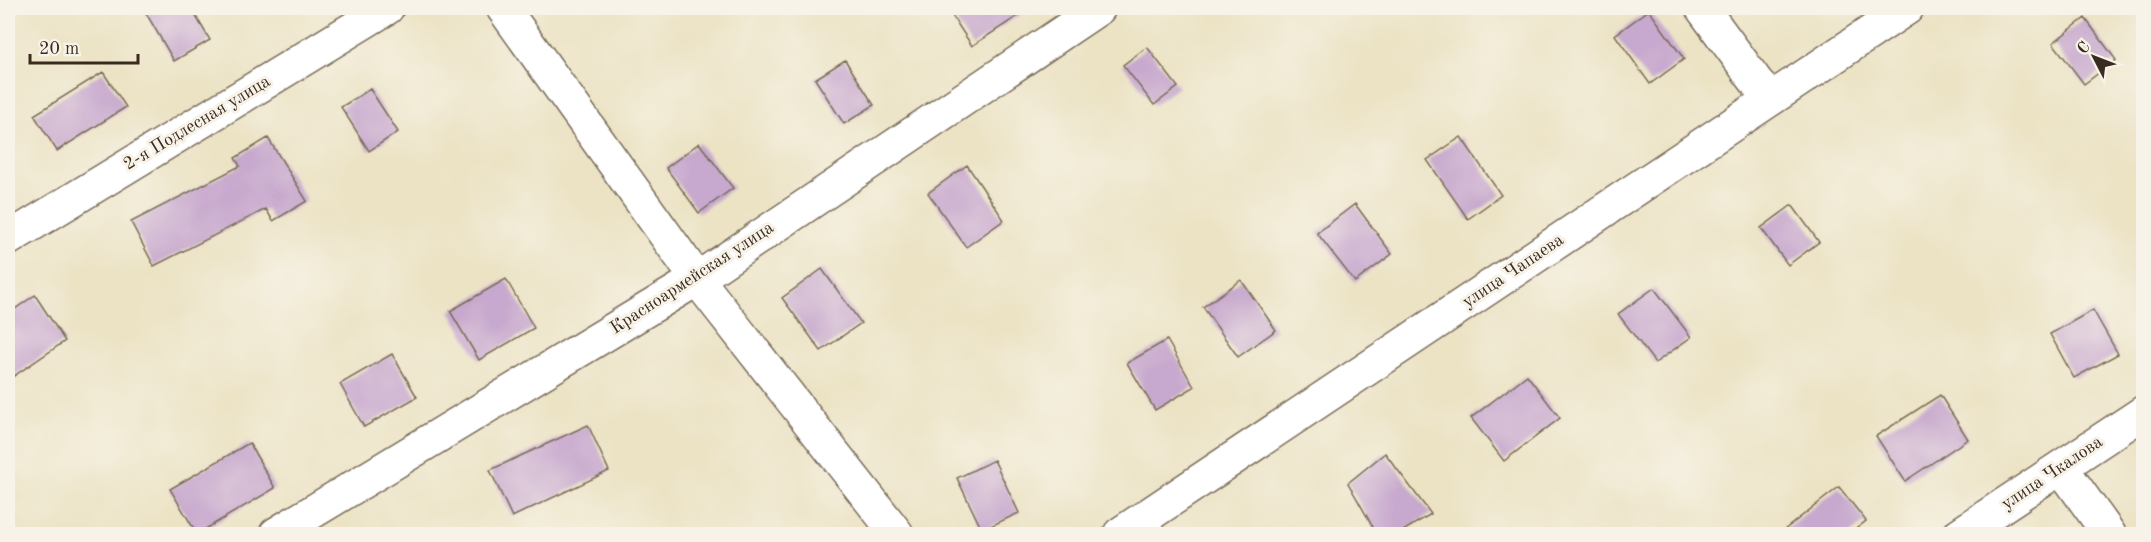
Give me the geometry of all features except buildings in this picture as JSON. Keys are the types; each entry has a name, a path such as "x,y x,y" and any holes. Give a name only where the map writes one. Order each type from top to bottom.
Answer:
{"street":[{"name":"2-я Подлесная улица","path":"8,239 387,8"},
{"path":"503,8 697,279 897,534"},
{"name":"Красноармейская улица","path":"276,534 697,279 1099,8"},
{"path":"1702,8 1769,99"},
{"name":"улица Чапаева","path":"1120,534 1906,8"},
{"name":"улица Чкалова","path":"1960,534 2144,412"},
{"path":"2061,467 2109,534"}]}
